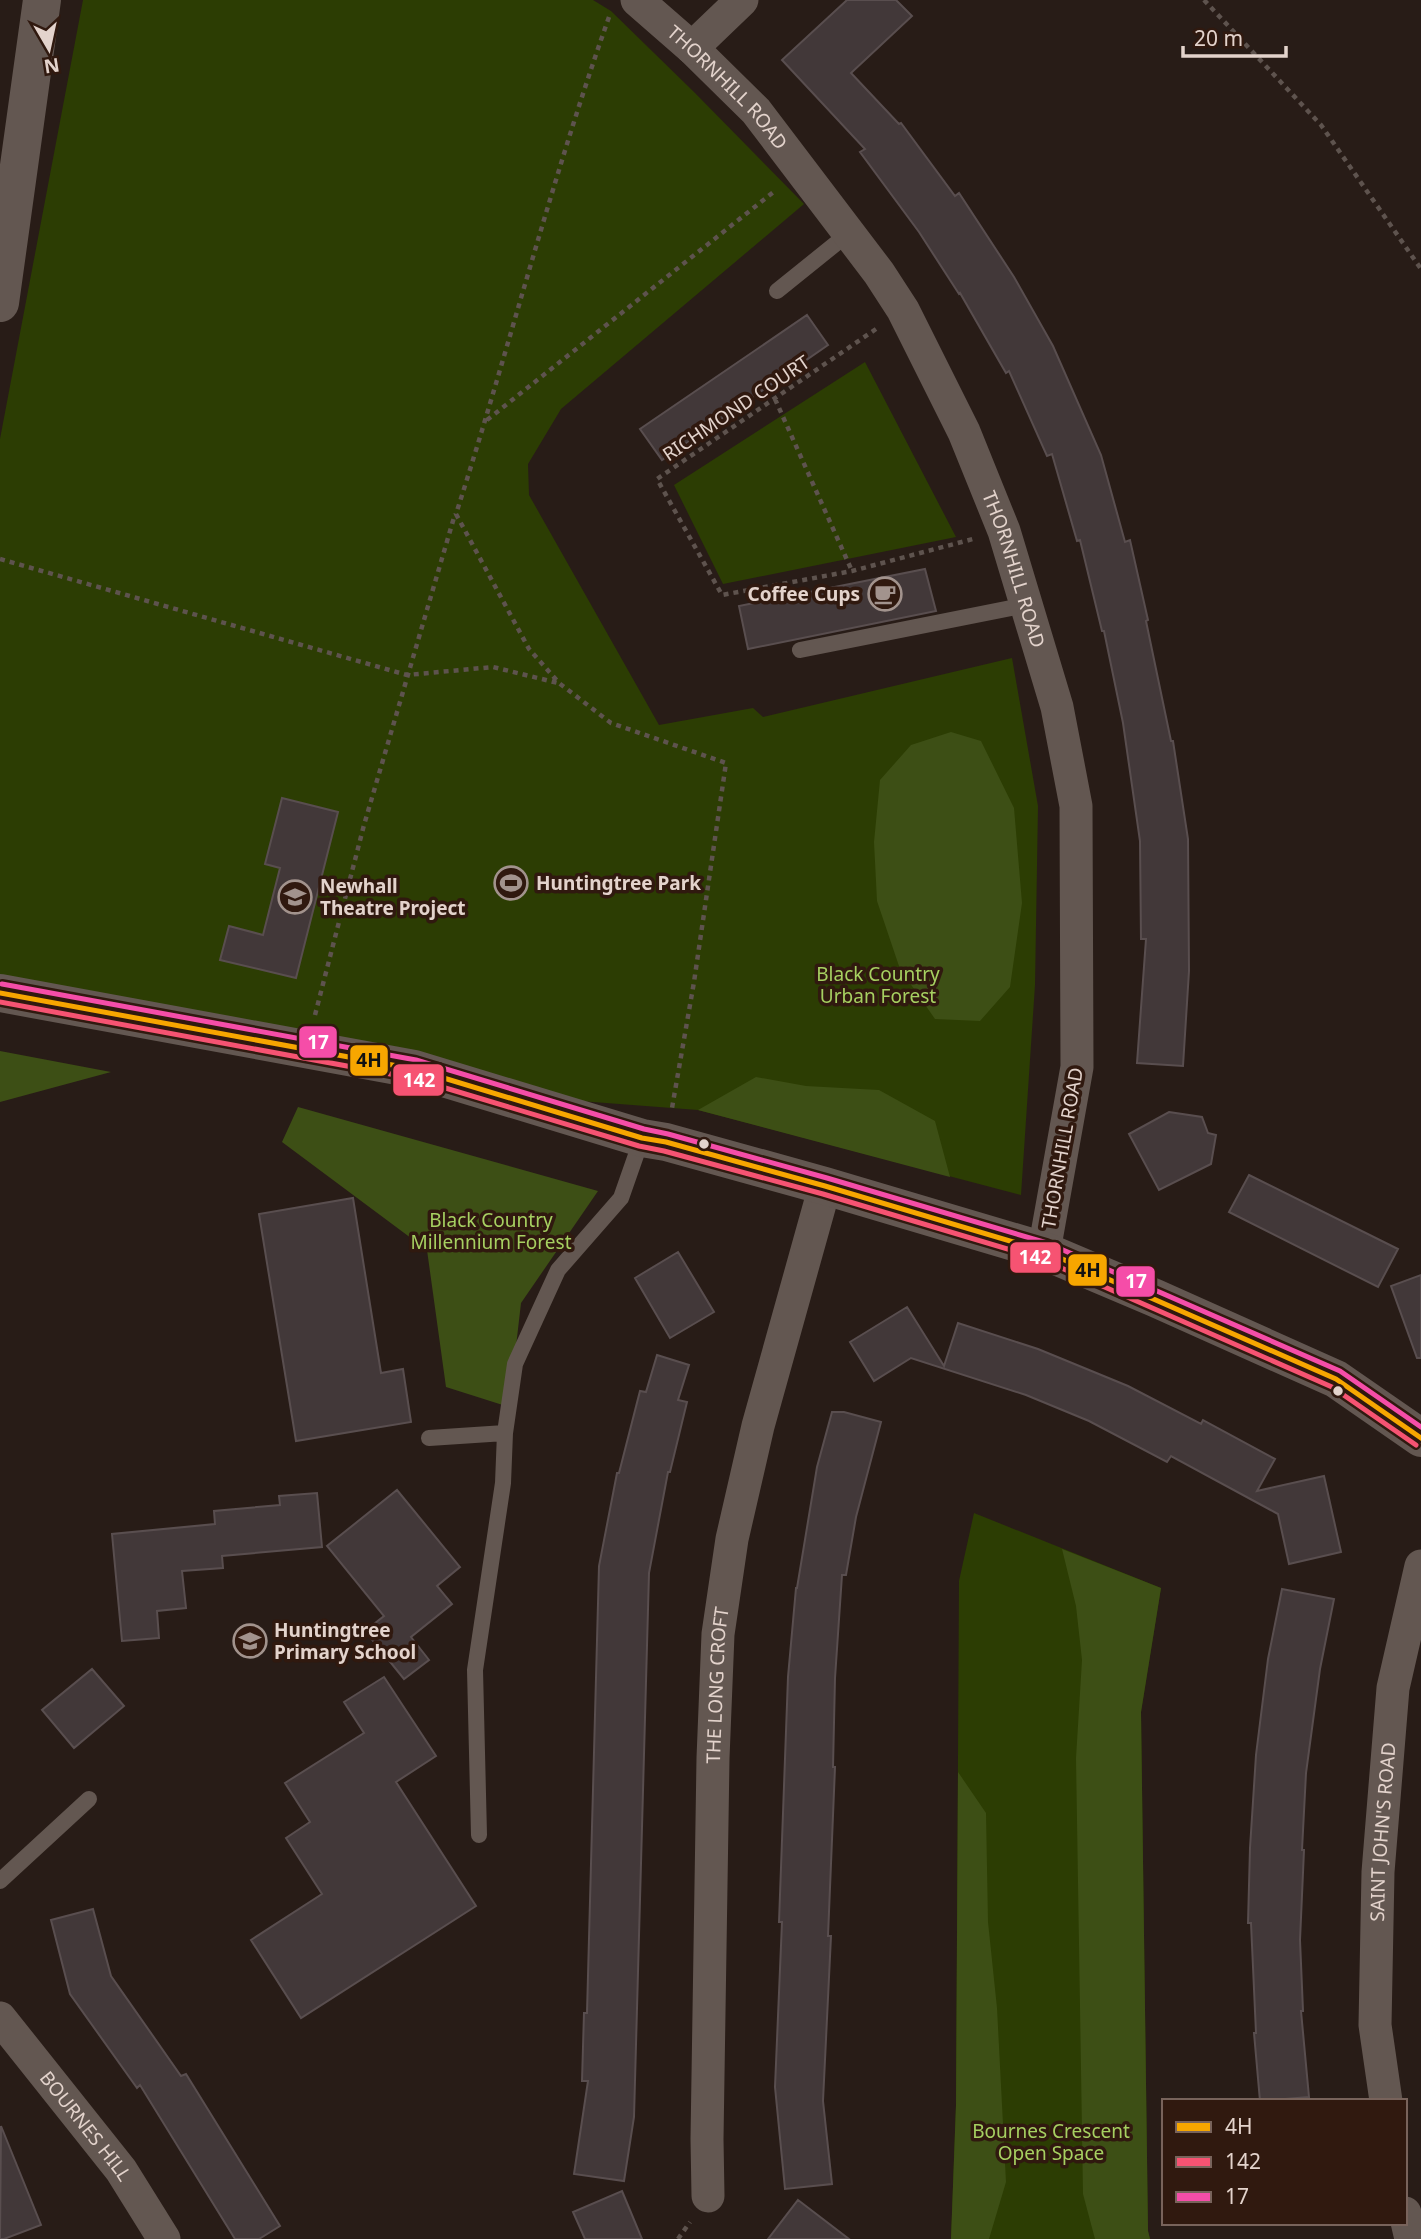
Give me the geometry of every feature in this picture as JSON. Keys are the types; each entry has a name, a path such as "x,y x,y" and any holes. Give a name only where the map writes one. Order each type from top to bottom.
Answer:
{"street":[{"path":"0,303 42,0"},
{"path":"692,48 742,0"},
{"name":"THORNHILL ROAD","path":"623,7 692,48 756,111 879,273 903,310 964,432 1004,531 1057,707 1076,806 1077,1067 1044,1251"},
{"path":"0,993 414,1069 1044,1251 1336,1379 1421,1438"},
{"name":"THE LONG CROFT","path":"708,2196 713,1771 718,1634 732,1539 758,1426 825,1186"},
{"name":"SAINT JOHN'S ROAD","path":"1387,2099 1375,2025 1378,1871 1393,1688 1421,1566"},
{"name":"BOURNES HILL","path":"0,2018 121,2170 164,2239"},
{"path":"1407,2222 1411,2239"}],"lane":[{"path":"777,290 849,233"},
{"path":"800,650 1026,605"},
{"path":"479,1835 475,1670 503,1483 505,1433 515,1364 558,1270 621,1198 654,1140"},
{"path":"429,1438 505,1433"},
{"path":"0,1881 89,1800"}],"path":[{"path":"1204,0 1321,125 1421,269"},
{"path":"306,1050 337,922 407,675 578,105 623,7"},
{"path":"485,422 801,170"},
{"name":"RICHMOND COURT","path":"903,310 657,479 722,595 852,570 1004,531"},
{"path":"775,398 852,570"},
{"path":"456,514 528,649 559,683 611,723 726,763 694,982 654,1140"},
{"path":"0,559 407,675 494,667 559,683"}],"green space":[{"name":"Black Country Urban Forest","path":"83,0 593,0 611,11 804,204 561,409 528,464 529,495 659,725 753,708 763,717 1012,658 1038,806 1035,985 1021,1195 698,1110 580,1101 0,981 0,439"},
{"path":"865,362 956,537 723,584 674,485"},
{"path":"951,732 981,741 1014,808 1022,903 1010,987 980,1021 935,1019 900,969 877,901 874,842 880,780 911,745"},
{"path":"0,1051 111,1072 0,1102"},
{"path":"756,1077 806,1086 879,1090 935,1121 950,1177 698,1110"},
{"name":"Black Country Millennium Forest","path":"298,1107 598,1191 521,1303 509,1407 446,1387 427,1250 282,1142"},
{"name":"Bournes Crescent Open Space","path":"974,1513 1161,1588 1141,1712 1150,2239 951,2239 956,2105 959,1581"},
{"path":"1062,1549 1161,1588 1141,1712 1150,2239 1095,2239 1083,2194 1076,1758 1082,1660 1076,1606"},
{"path":"958,1772 986,1813 988,1922 997,2008 1006,2182 989,2239 951,2239 956,2105"}],"building":[{"path":"847,0 896,0 912,16 851,73 899,124 901,123 955,196 959,193 1014,277 1053,346 1101,455 1125,542 1130,540 1173,741 1188,839 1189,971 1183,1066 1137,1063 1146,939 1141,939 1140,841 1123,723 1104,631 1080,540 1077,541 1052,454 1047,456 1009,371 1006,373 960,293 919,232 860,152 865,149 782,60"},
{"path":"807,315 828,345 662,460 640,429"},
{"path":"925,569 936,611 748,649 739,606"},
{"name":"Newhall Theatre Project","path":"282,798 338,812 296,978 220,960 229,926 263,935 280,868 265,864"},
{"path":"1169,1112 1202,1117 1208,1133 1216,1135 1211,1164 1159,1190 1129,1134"},
{"path":"1249,1175 1398,1249 1378,1287 1229,1212"},
{"path":"353,1198 381,1373 403,1369 411,1422 296,1441 259,1214"},
{"path":"678,1252 714,1312 670,1338 635,1278"},
{"path":"1421,1275 1421,1358 1417,1358 1391,1286"},
{"path":"907,1307 944,1366 958,1323 1038,1349 1128,1386 1201,1424 1203,1420 1275,1459 1257,1491 1324,1476 1341,1552 1289,1564 1278,1514 1171,1456 1167,1462 1089,1421 1026,1395 911,1358 874,1381 850,1342"},
{"path":"657,1355 689,1365 678,1400 687,1402 668,1472 649,1573 634,2117 624,2181 574,2174 588,2081 582,2081 584,2013 587,2013 599,1566 617,1473 640,1391 646,1392"},
{"path":"832,1412 844,1412 881,1422 856,1517 846,1575 842,1575 835,1678 835,1767 828,1936 831,1936 823,2101 832,2184 785,2189 775,2087 788,1677 796,1588 817,1467"},
{"path":"397,1490 460,1567 437,1586 452,1604 411,1637 429,1660 404,1679 365,1631 384,1616 327,1546"},
{"path":"317,1493 322,1547 222,1556 223,1568 182,1571 186,1608 157,1611 159,1638 122,1641 112,1534 215,1524 214,1511 280,1505 279,1496"},
{"path":"1282,1589 1334,1599 1320,1669 1306,1773 1302,1850 1301,2011 1309,2097 1284,2099 1260,2099 1254,2033 1251,1923 1248,1923 1256,1755 1268,1659"},
{"path":"92,1669 124,1706 74,1748 42,1710"},
{"path":"384,1677 436,1756 396,1782 476,1906 301,2018 251,1940 322,1894 286,1838 310,1822 285,1783 364,1733 344,1702"},
{"path":"93,1909 111,1976 181,2076 186,2074 280,2226 259,2239 235,2239 140,2085 137,2088 70,1994 51,1920"},
{"path":"1,2126 41,2225 4,2239 0,2239"},
{"path":"622,2191 642,2239 585,2239 573,2212"},
{"path":"798,2200 849,2239 768,2239"}],"transit line":[{"name":"17","path":"2,984 416,1060 644,1129 827,1178 1047,1243 1340,1371 1421,1427"},
{"name":"4H","path":"0,993 414,1069 642,1138 666,1142 825,1186 1044,1251 1336,1379 1421,1438"},
{"name":"142","path":"0,1002 412,1078 639,1146 823,1194 1041,1259 1332,1387 1416,1445"}],"place":[{"name":"Coffee Cups","path":"885,594"},
{"name":"Huntingtree Park","path":"511,883"},
{"name":"Newhall Theatre Project","path":"295,897"},
{"name":"Huntingtree Primary School","path":"250,1641"}]}
